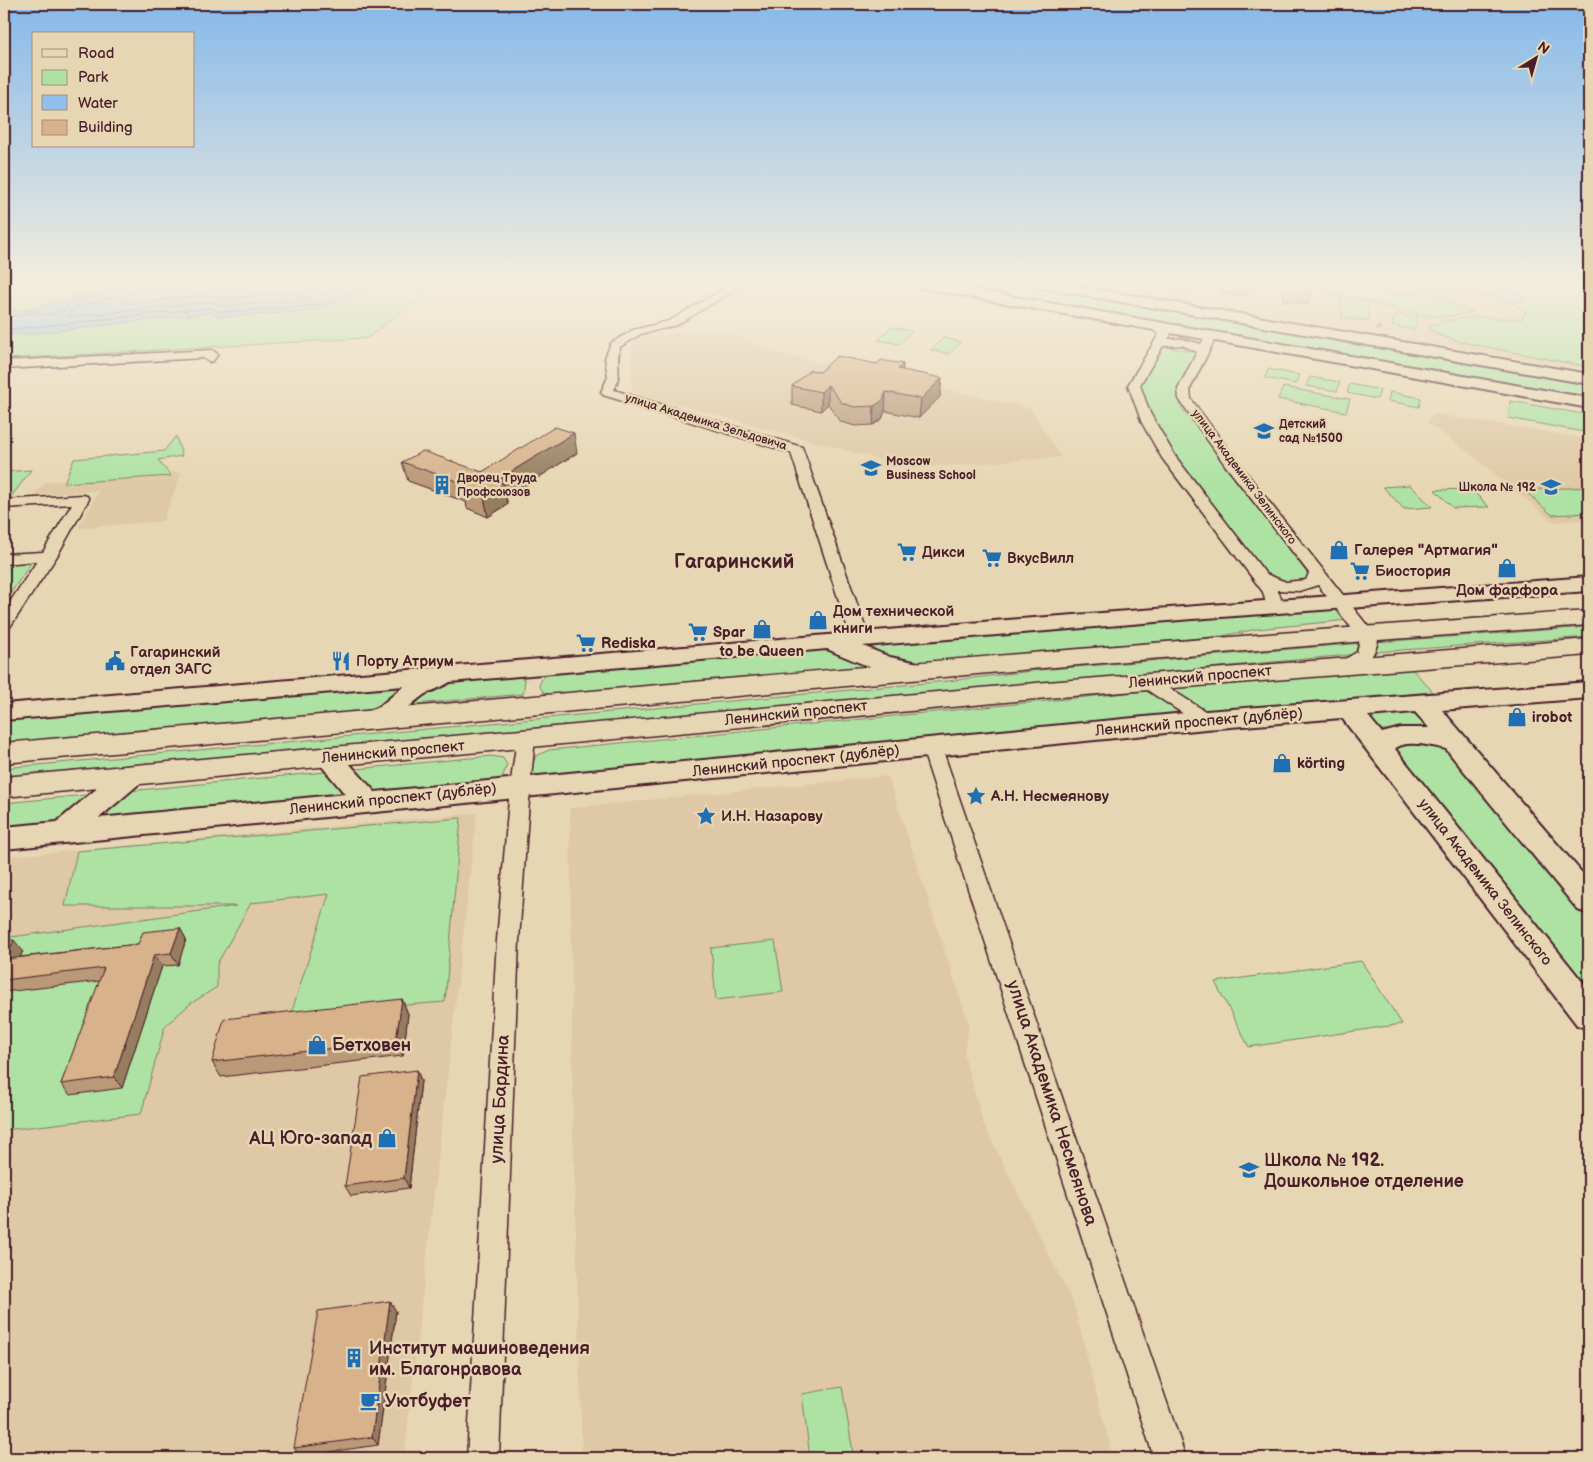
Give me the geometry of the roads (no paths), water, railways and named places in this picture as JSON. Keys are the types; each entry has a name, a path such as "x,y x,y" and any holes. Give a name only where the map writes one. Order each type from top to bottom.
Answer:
{"main road":[{"name":"Ленинский проспект","path":"4,753 1365,633 1589,618"},
{"name":"Ленинский проспект","path":"4,788 904,703 1348,665 1589,647"}],"street":[{"name":"улица Академика Зельдовича","path":"613,352 611,358 614,377 606,392 798,450 860,638"},
{"path":"1154,352 1134,384 1141,407 1156,438 1169,458 1273,596 1273,605"},
{"name":"улица Академика Зелинского","path":"1202,352 1184,389 1185,399 1230,462 1365,633"},
{"path":"1307,352 1589,403"},
{"path":"1435,352 1589,379"},
{"path":"4,365 212,354 209,358"},
{"path":"4,504 82,499 49,556 4,623"},
{"path":"4,559 49,556"},
{"path":"1261,578 1275,585 1294,587 1312,583 1317,573"},
{"path":"4,712 860,638 1339,600 1589,584"},
{"path":"1348,665 1360,660 1366,654 1369,647 1369,639 1365,633"},
{"path":"820,642 841,646 898,667 925,671"},
{"path":"367,721 388,713 426,683 451,673"},
{"path":"1147,682 1206,720"},
{"name":"Ленинский проспект (дублёр)","path":"4,838 1206,720 1589,690"},
{"path":"1422,703 1589,902"},
{"name":"улица Академика Зелинского","path":"1349,709 1382,748 1589,1015"},
{"path":"1382,748 1384,742 1392,738 1426,736 1442,738 1456,744"},
{"name":"улица Бардина","path":"483,1458 508,940 520,786 526,739"},
{"name":"улица Академика Несмеянова","path":"932,748 1170,1458"},
{"path":"328,758 368,802"},
{"path":"64,832 130,776"}],"place":[{"name":"Детский сад №1500","path":"1264,431"},
{"name":"Moscow Business School","path":"871,468"},
{"name":"Дворец Труда Профсоюзов","path":"442,485"},
{"name":"Школа № 192","path":"1551,487"},
{"name":"Галерея \"Артмагия\"","path":"1339,550"},
{"name":"Дикси","path":"907,552"},
{"name":"ВкусВилл","path":"992,558"},
{"name":"Дом фарфора","path":"1507,568"},
{"name":"Биостория","path":"1360,571"},
{"name":"Дом технической книги","path":"818,620"},
{"name":"to be Queen","path":"762,629"},
{"name":"Spar","path":"698,632"},
{"name":"Rediska","path":"586,643"},
{"name":"Гагаринский отдел ЗАГС","path":"115,661"},
{"name":"Порту Атриум","path":"341,661"},
{"name":"irobot","path":"1517,717"},
{"name":"körting","path":"1282,763"},
{"name":"А.Н. Несмеянову","path":"976,796"},
{"name":"И.Н. Назарову","path":"706,816"},
{"name":"Бетховен","path":"317,1045"},
{"name":"АЦ Юго-запад","path":"387,1138"},
{"name":"Школа № 192. Дошкольное отделение","path":"1249,1170"},
{"name":"Институт машиноведения им. Благонравова","path":"354,1358"},
{"name":"Уютбуфет","path":"370,1401"}],"district":[{"name":"Гагаринский","path":"734,562"}]}
